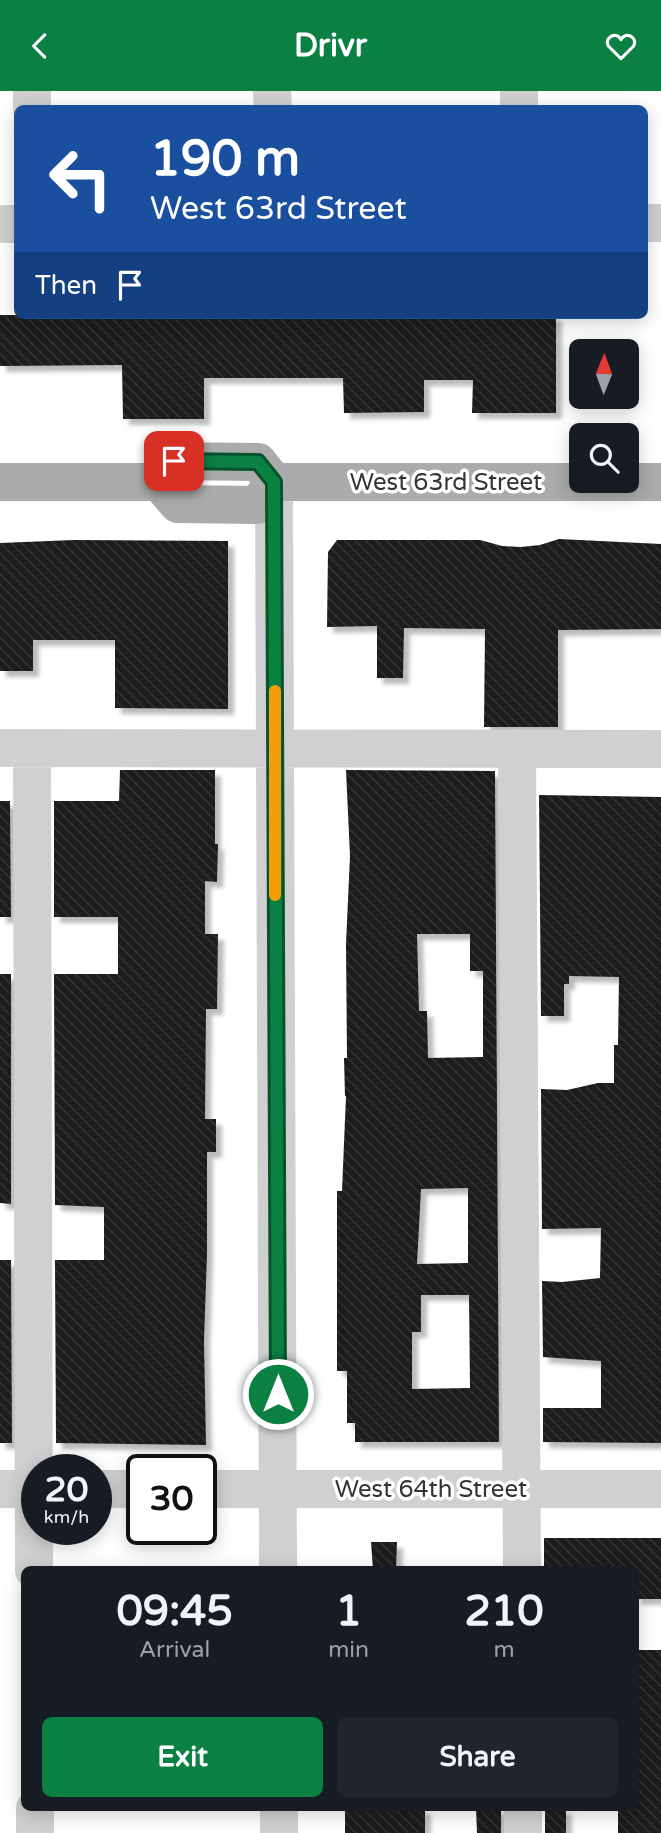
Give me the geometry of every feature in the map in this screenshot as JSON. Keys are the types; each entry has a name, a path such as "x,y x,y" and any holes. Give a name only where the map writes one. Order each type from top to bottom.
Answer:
{"main road":[{"path":"0,482 159,482 174,461 258,462 274,482"},
{"name":"West 63rd Street","path":"274,482 661,482"}],"street":[{"path":"274,482 278,1566"},
{"path":"24,1454 16,748 661,749"},
{"path":"517,748 522,1566"},
{"name":"West 64th Street","path":"217,1489 661,1489"},
{"path":"31,1545 34,1566"},
{"path":"35,1811 35,1833"},
{"path":"279,1811 279,1833"},
{"path":"523,1811 523,1833"}],"building":[{"path":"0,315 14,315 14,319 556,319 556,413 472,413 473,380 424,380 424,412 344,413 343,378 204,378 204,419 123,419 122,365 0,366"},
{"path":"559,539 661,544 661,629 558,630 558,727 484,727 485,629 404,628 403,678 377,678 377,626 327,627 328,552 337,540 480,540 502,546 521,547"},
{"path":"74,540 228,541 228,709 115,708 115,640 33,640 33,671 0,671 0,543"},
{"path":"120,770 215,770 217,882 205,881 205,934 218,934 217,1009 206,1009 205,1119 216,1119 216,1152 207,1152 204,1342 206,1445 56,1443 55,1260 104,1260 104,1207 55,1205 54,974 118,974 118,917 54,917 54,801 119,801"},
{"path":"346,770 495,771 499,1442 355,1442 355,1423 347,1423 347,1371 337,1371 337,1191 342,1191 346,1096 344,1058 347,1058 346,944 350,856","holes":["417,934 470,934 470,971 483,971 483,1057 428,1058 427,1011 419,1011","468,1188 468,1263 417,1264 421,1189","421,1295 469,1295 470,1388 412,1389 412,1332 421,1332"]},
{"path":"539,795 661,797 661,1443 543,1442 543,1408 601,1408 601,1361 543,1357 542,1281 600,1278 601,1228 542,1229 541,1089 567,1090 598,1083 614,1083 614,1045 618,1045 619,977 569,976 569,984 564,984 564,1016 541,1016"},
{"path":"0,801 10,801 11,917 0,917"},
{"path":"0,974 11,974 11,1204 0,1203"},
{"path":"0,1260 11,1260 12,1443 0,1443"},
{"path":"544,1538 661,1538 661,1599 639,1599 639,1566 544,1566"},
{"path":"371,1542 397,1542 396,1566 373,1566"},
{"path":"639,1650 661,1650 661,1833 618,1833 618,1811 639,1811"},
{"path":"345,1811 425,1811 425,1833 345,1833"},
{"path":"476,1811 501,1811 501,1833 477,1833"},
{"path":"545,1811 566,1811 566,1833 545,1833"}],"slow traffic":[{"path":"275,691 275,895"}],"route":[{"path":"174,461 258,462 274,482 278,1394"}]}
